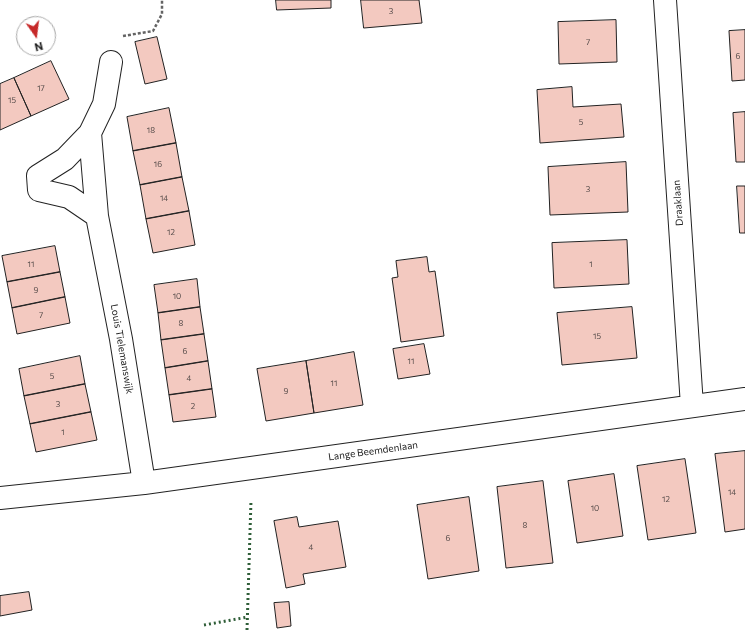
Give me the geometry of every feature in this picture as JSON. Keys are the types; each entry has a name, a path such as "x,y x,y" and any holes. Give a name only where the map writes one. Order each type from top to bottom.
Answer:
{"street":[{"name":"Draaklaan","path":"665,0 692,406"},
{"path":"97,216 69,197 38,190 38,176 65,159 90,133 104,104 111,62"},
{"name":"Louis Tielemanswijk","path":"90,133 97,216 121,339 144,483"},
{"name":"Lange Beemdenlaan","path":"0,498 144,483 745,399"}],"path":[{"path":"111,62 116,37 153,31 162,14 162,0"}],"building":[{"path":"276,0 331,0 331,8 277,10"},
{"path":"361,0 419,0 422,23 364,28"},
{"path":"616,20 617,62 559,64 558,22"},
{"path":"745,30 745,80 732,81 729,31"},
{"path":"157,37 167,79 145,84 135,42"},
{"path":"51,61 69,99 31,116 14,78"},
{"path":"14,78 31,116 0,130 0,84"},
{"path":"572,87 573,107 621,104 624,137 540,143 537,90"},
{"path":"169,108 176,143 133,151 127,117"},
{"path":"745,112 745,162 736,162 733,113"},
{"path":"176,143 182,177 140,185 133,151"},
{"path":"626,162 628,212 550,215 548,167"},
{"path":"182,177 189,211 146,219 140,185"},
{"path":"737,186 745,186 745,233 740,233"},
{"path":"189,211 195,245 153,253 146,219"},
{"path":"627,240 629,284 554,288 552,243"},
{"path":"55,246 60,272 7,282 2,256"},
{"path":"427,257 429,272 435,271 444,336 401,342 392,278 398,277 396,261"},
{"path":"60,272 65,297 12,308 7,282"},
{"path":"197,279 200,307 158,313 154,285"},
{"path":"65,297 70,323 17,334 12,308"},
{"path":"200,307 204,334 161,340 158,313"},
{"path":"632,307 637,358 562,365 557,313"},
{"path":"204,334 208,361 165,368 161,340"},
{"path":"424,344 430,374 398,379 393,349"},
{"path":"354,352 363,405 314,413 306,361"},
{"path":"80,356 85,384 24,396 19,369"},
{"path":"208,361 212,389 169,395 165,368"},
{"path":"306,361 314,413 266,421 257,369"},
{"path":"85,384 91,412 30,424 24,396"},
{"path":"212,389 216,417 173,422 169,395"},
{"path":"91,412 97,440 36,452 30,424"},
{"path":"745,451 745,529 725,532 715,454"},
{"path":"685,459 696,533 648,540 637,466"},
{"path":"614,474 623,536 577,543 568,481"},
{"path":"543,481 553,563 506,568 497,487"},
{"path":"469,497 479,571 428,579 417,505"},
{"path":"297,517 299,527 338,521 346,567 303,574 305,584 286,588 274,521"},
{"path":"29,592 32,610 0,616 0,596"},
{"path":"289,602 291,626 277,628 274,603"}],"hedge":[{"path":"247,630 251,500"},
{"path":"204,625 248,617"}]}
